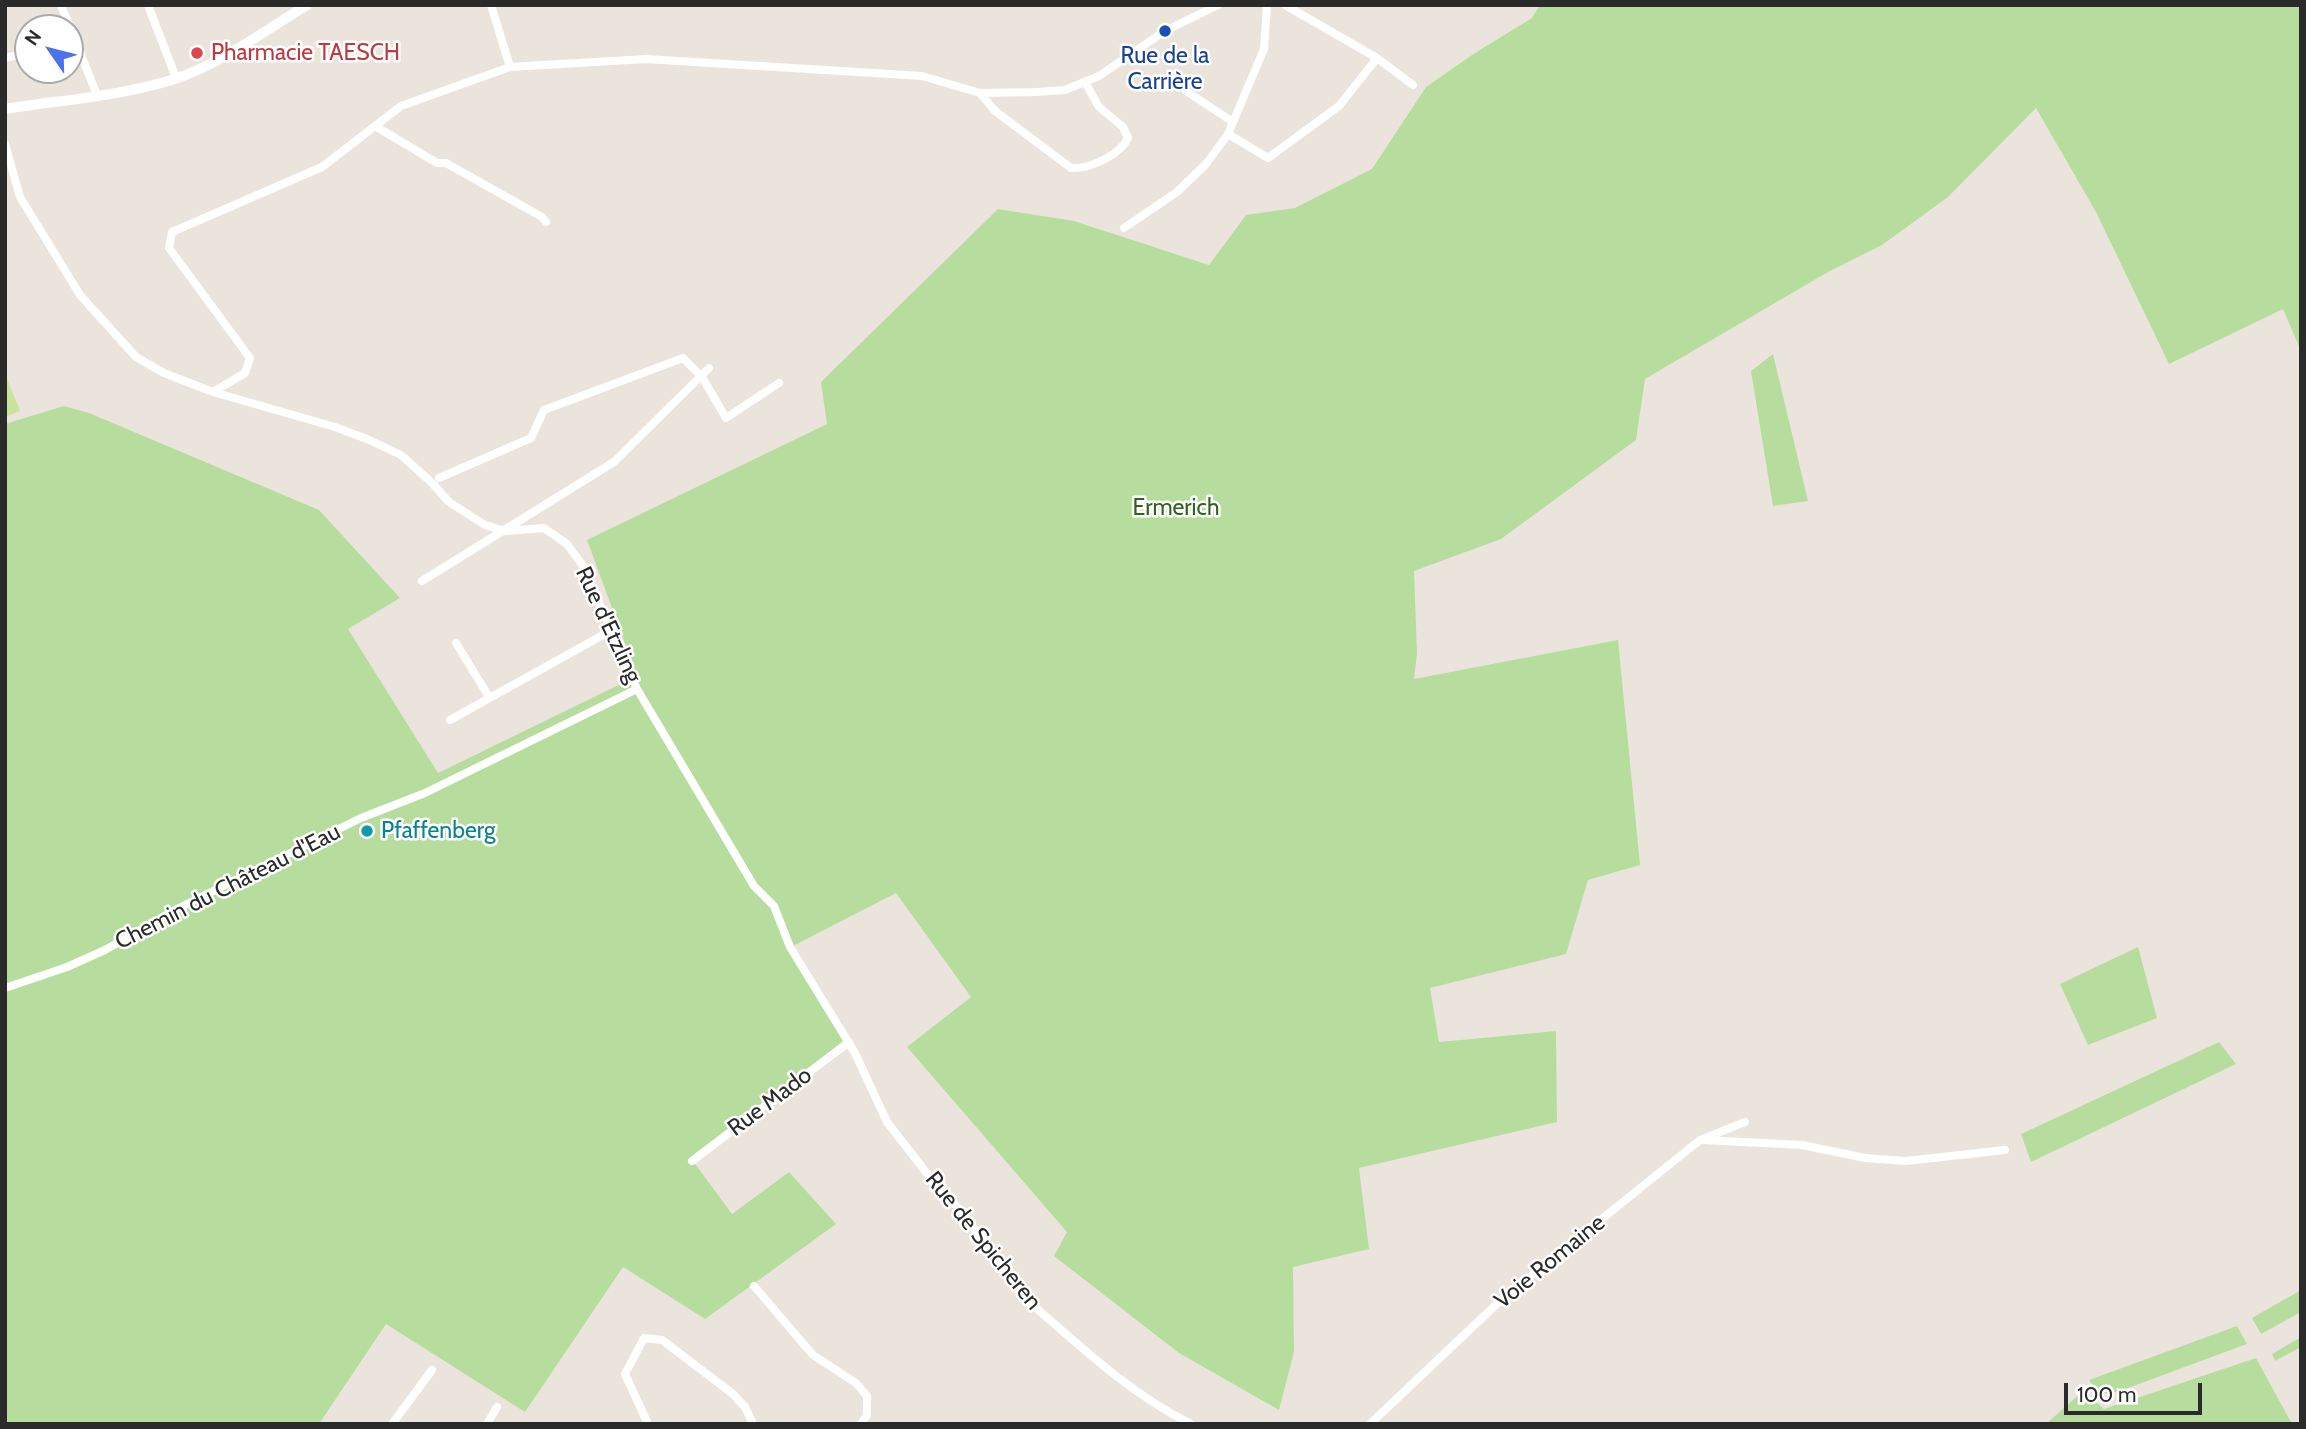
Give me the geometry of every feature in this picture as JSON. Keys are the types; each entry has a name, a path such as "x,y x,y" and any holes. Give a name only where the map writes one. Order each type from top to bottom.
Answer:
{"main road":[{"path":"5,109 97,95 176,78 201,68 307,5"}],"street":[{"path":"148,5 176,78"},
{"path":"491,5 510,67"},
{"path":"213,392 245,373 250,358 169,248 172,232 322,167 401,106 510,67 646,59 922,76 980,93 1065,90 1099,76 1165,31 1218,5"},
{"path":"1124,228 1177,192 1206,164 1228,134 1264,49 1267,5"},
{"path":"1285,5 1377,58 1413,85"},
{"path":"1228,134 1268,158 1339,106 1377,58"},
{"path":"84,62 97,95"},
{"path":"980,93 995,111 1071,168 1080,168 1095,165 1125,145 1128,138 1123,127 1099,107 1085,82"},
{"path":"1186,91 1233,122"},
{"path":"375,126 437,163 446,163 542,217 546,222"},
{"name":"Rue d'Etzling","path":"5,144 20,197 80,295 136,357 164,373 213,392 335,426 401,455 449,502 485,525 505,531 544,528 567,544 583,566 637,689 754,886 774,906 790,947 849,1042 887,1122"},
{"path":"439,478 531,438 544,410 683,358 702,377 726,418 779,383"},
{"path":"422,581 614,462 709,368"},
{"path":"450,720 612,630"},
{"path":"456,643 489,697"},
{"name":"Chemin du Château d'Eau","path":"5,988 67,967 105,950 177,909 361,818 425,793 637,689"},
{"name":"Rue Mado","path":"692,1161 849,1042"},
{"name":"Rue de Spicheren","path":"887,1122 966,1217 1015,1287 1028,1301 1122,1382 1162,1409 1191,1424"},
{"name":"Voie Romaine","path":"1370,1424 1501,1300 1700,1140 1745,1122"},
{"path":"1700,1140 1802,1145 1865,1158 1906,1161 2006,1150"},
{"path":"754,1286 813,1355 856,1383 867,1396 867,1415 861,1424"},
{"path":"648,1424 625,1374 644,1338 662,1340 733,1394 745,1407 753,1424"},
{"path":"392,1424 432,1370"},
{"path":"487,1424 497,1407"}],"green space":[{"name":"Ermerich","path":"1540,5 2301,5 2301,351 2283,309 2169,364 2096,212 2036,108 1948,197 1882,245 1828,272 1645,379 1636,440 1501,539 1414,571 1417,653 1414,679 1618,640 1640,865 1588,880 1566,954 1430,988 1439,1042 1556,1031 1557,1122 1359,1168 1369,1249 1293,1267 1294,1352 1279,1410 1179,1353 1054,1256 1067,1232 907,1047 971,997 896,893 791,947 849,1042 693,1161 732,1214 789,1172 836,1224 705,1319 623,1267 525,1412 386,1324 319,1424 5,1424 5,424 64,406 89,413 319,510 400,598 348,629 438,773 637,676 587,540 827,424 821,382 998,209 1074,221 1209,265 1246,215 1295,208 1372,169 1426,87 1532,18"},
{"path":"1773,354 1808,501 1773,506 1751,371"},
{"path":"5,374 20,411 5,417"},
{"path":"2138,947 2157,1018 2088,1045 2060,984"},
{"path":"2219,1042 2236,1064 2031,1162 2021,1134"},
{"path":"2301,1290 2301,1312 2261,1334 2252,1318"},
{"path":"2237,1326 2247,1344 2117,1392 2098,1394 2089,1380"},
{"path":"2301,1337 2301,1347 2275,1361 2272,1354"},
{"path":"2256,1358 2292,1424 2046,1424 2083,1391 2104,1409"}],"place":[{"name":"Rue de la Carrière","path":"1165,31"},
{"name":"Pharmacie TAESCH","path":"197,53"},
{"name":"Pfaffenberg","path":"367,831"}]}
